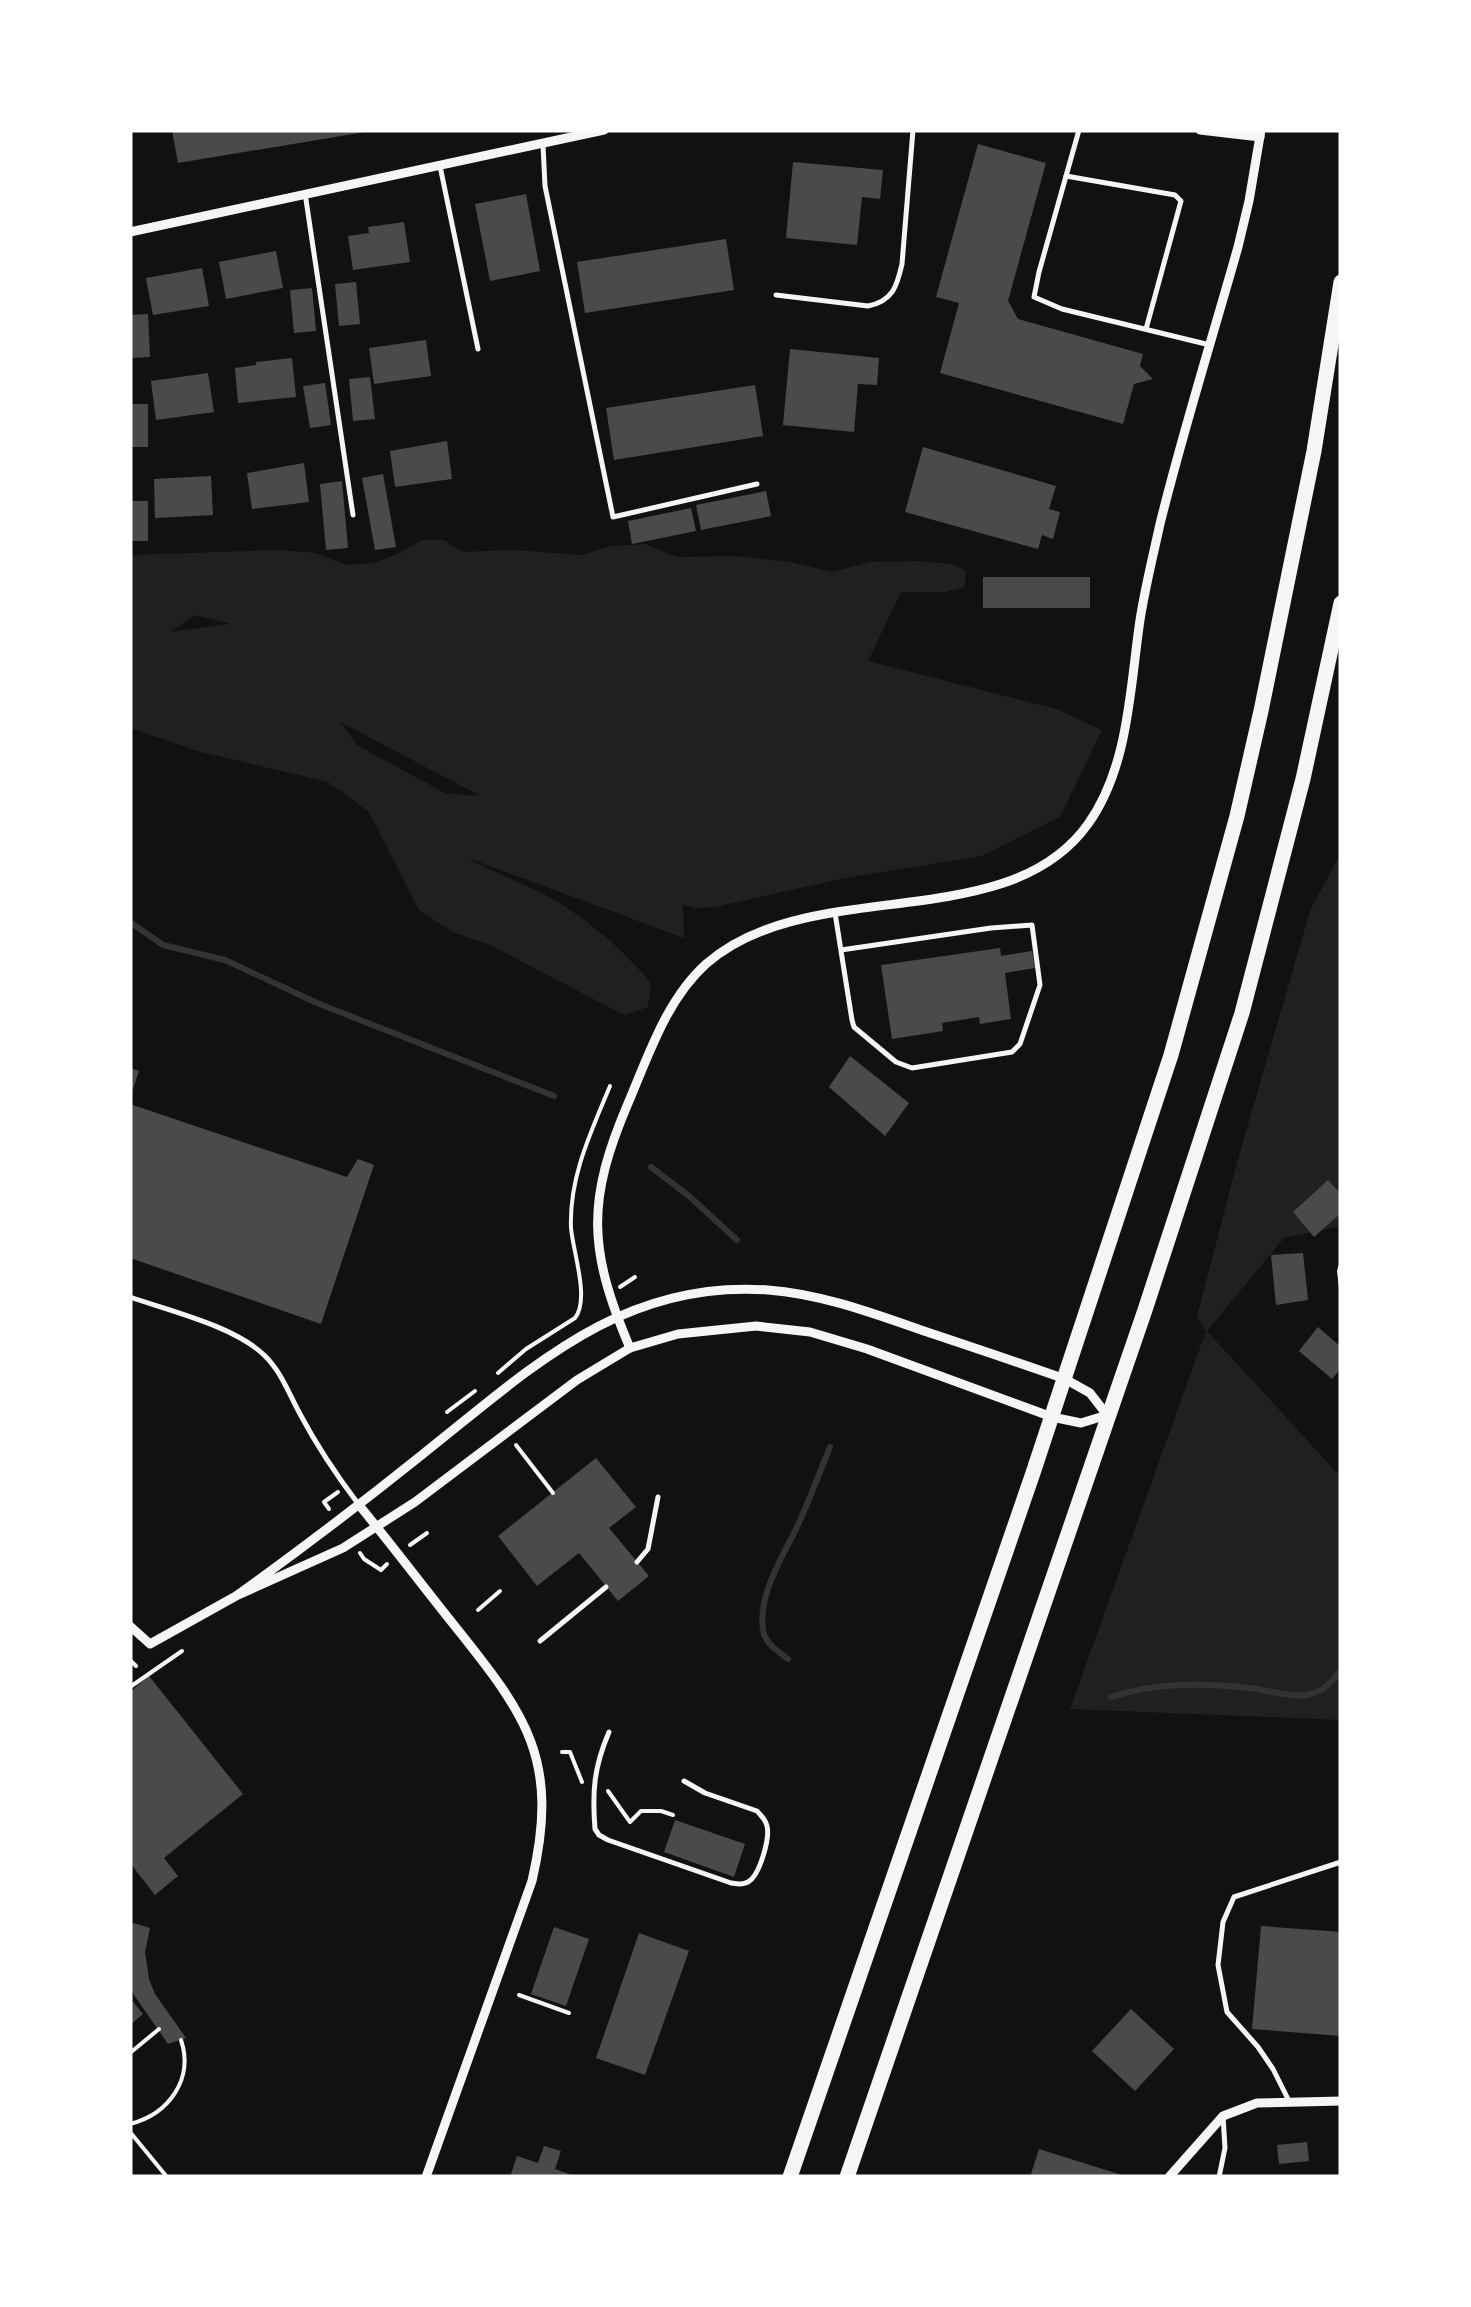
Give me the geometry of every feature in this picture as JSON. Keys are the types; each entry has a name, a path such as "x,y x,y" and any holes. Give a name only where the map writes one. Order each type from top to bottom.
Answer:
{"highway":[{"path":"790,2177 1172,1055 1237,816 1265,694 1306,490 1341,282"},
{"path":"847,2177 1145,1310 1242,1012 1303,779 1341,603"}],"street":[{"path":"542,130 543,142"},
{"path":"130,232 604,130"},
{"path":"630,1348 608,1293 599,1250 598,1194 614,1137 656,1037 690,982 725,950 776,925 972,892 1021,876 1062,850 1087,826 1109,784 1118,754 1160,524 1250,201 1261,134 1200,130"},
{"path":"130,1626 150,1644 236,1596 317,1561 416,1502 577,1380 630,1348 678,1334 756,1326 789,1328 866,1349 1052,1416 1081,1423 1107,1414 1090,1393 1064,1379 861,1309 771,1290 734,1288 675,1296 616,1316 542,1360 359,1505 236,1596"},
{"path":"359,1505 502,1684 527,1727 535,1750 543,1803 532,1881 426,2177"},
{"path":"1169,2177 1223,2116 1257,2103 1341,2101"}],"lane":[{"path":"776,295 868,306 882,303 892,292 902,264 913,130"},
{"path":"1078,130 1034,297 1062,309 1210,346"},
{"path":"543,142 545,186 614,517 757,484"},
{"path":"440,164 478,349"},
{"path":"1066,176 1175,195 1181,201 1145,330"},
{"path":"306,193 353,515"},
{"path":"835,913 841,950 854,1027 903,1066 912,1068 1012,1052 1020,1044 1040,985 1032,924 841,950"},
{"path":"130,1297 233,1333 265,1355 329,1464 359,1505"},
{"path":"637,1562 648,1548 658,1497"},
{"path":"540,1641 606,1587"},
{"path":"609,1732 598,1757 594,1783 595,1829 599,1835 732,1883 750,1881 768,1840 763,1817 684,1781"},
{"path":"1289,2101 1266,2058 1227,2012 1218,1965 1223,1922 1234,1897 1341,1862"},
{"path":"1219,2177 1225,2148 1223,2116"}],"path":[{"path":"496,1376 526,1349 580,1312 582,1300 571,1223 573,1194 586,1143 610,1086"},
{"path":"1341,1264 1341,1288"},
{"path":"447,1412 482,1386"},
{"path":"516,1445 552,1492"},
{"path":"364,1560 381,1570"},
{"path":"478,1610 500,1592"},
{"path":"130,1687 182,1651"},
{"path":"130,1660 136,1666"},
{"path":"562,1752 570,1752 581,1782 604,1786 630,1822 641,1810 673,1814"},
{"path":"519,1995 569,2012"},
{"path":"130,2053 158,2029"},
{"path":"130,2124 150,2116 171,2099 179,2086 186,2064 181,2040"},
{"path":"130,2132 168,2177"}],"shaded area":[{"path":"422,540 444,540 463,552 513,550 582,555 611,546 645,544 677,557 736,556 832,572 870,562 950,564 965,570 965,587 946,592 901,592 868,661 1056,709 1102,730 1060,817 982,856 845,878 715,907 693,908 683,904 684,938 468,858 561,904 628,958 651,983 648,1007 624,1015 490,945 453,932 419,910 369,812 328,782 201,752 130,728 130,555 280,550 316,553 346,565 374,563","holes":["195,615 229,623 229,624 170,632","340,722 477,794 477,796 445,793 357,745"]},
{"path":"1341,853 1341,1226 1284,1238 1207,1331 1341,1477 1341,1720 1070,1709 1206,1331 1197,1316 1240,1152 1311,908"}],"building":[{"path":"172,130 365,130 365,132 178,163"},
{"path":"978,144 1046,163 1008,301 1018,319 1143,354 1140,366 1153,379 1134,384 1123,424 940,373 959,303 936,297"},
{"path":"793,162 883,170 880,199 862,197 857,245 786,238"},
{"path":"526,194 540,271 490,281 475,204"},
{"path":"404,222 410,262 353,270 348,236 369,233 368,227"},
{"path":"726,239 734,290 585,313 577,262"},
{"path":"276,251 283,288 226,299 219,262"},
{"path":"202,268 209,306 153,315 146,278"},
{"path":"356,282 360,324 339,326 335,284"},
{"path":"312,288 316,331 294,333 290,290"},
{"path":"148,314 150,357 130,358 130,315"},
{"path":"426,340 431,376 374,384 369,348"},
{"path":"790,349 879,358 877,385 858,384 854,432 783,425"},
{"path":"292,358 296,397 238,403 235,368"},
{"path":"208,373 214,412 156,420 151,381"},
{"path":"370,377 375,419 353,421 349,379"},
{"path":"325,383 331,425 310,428 303,386"},
{"path":"755,385 763,436 614,460 606,408"},
{"path":"130,404 148,404 148,447 130,447"},
{"path":"447,441 452,479 395,487 390,451"},
{"path":"923,447 1056,486 1049,509 1060,512 1053,539 1042,535 1038,549 905,512"},
{"path":"304,463 309,502 252,509 247,473"},
{"path":"383,474 396,547 375,550 362,478"},
{"path":"211,476 213,515 155,518 154,479"},
{"path":"342,481 348,548 326,550 320,484"},
{"path":"766,491 771,516 701,530 696,505"},
{"path":"130,501 148,501 148,541 130,541"},
{"path":"691,508 696,531 632,544 628,521"},
{"path":"983,577 1090,577 1090,608 983,608"},
{"path":"1000,948 1001,956 1032,951 1035,968 1005,973 1011,1019 980,1024 979,1017 942,1023 943,1031 892,1039 881,965"},
{"path":"850,1056 909,1103 885,1136 829,1087"},
{"path":"130,1068 139,1071 131,1095 130,1095"},
{"path":"130,1104 347,1177 358,1159 374,1165 321,1324 130,1258"},
{"path":"1328,1180 1341,1194 1341,1213 1314,1237 1293,1212"},
{"path":"1303,1253 1308,1300 1276,1305 1271,1255"},
{"path":"1318,1327 1341,1347 1341,1368 1332,1379 1299,1351"},
{"path":"596,1458 636,1507 609,1528 649,1576 618,1601 579,1553 537,1586 498,1536"},
{"path":"149,1676 243,1794 164,1858 178,1876 155,1895 130,1863 130,1692"},
{"path":"675,1820 745,1844 734,1877 664,1852"},
{"path":"130,1922 150,1928 145,1952 149,1979 186,2038 168,2044 130,1987"},
{"path":"1261,1926 1341,1932 1341,2036 1252,2029"},
{"path":"554,1927 589,1939 566,2006 531,1994"},
{"path":"639,1933 689,1951 645,2075 596,2058"},
{"path":"130,1998 143,2014 130,2025"},
{"path":"1131,2009 1174,2049 1135,2091 1092,2051"},
{"path":"1307,2142 1309,2161 1279,2164 1277,2145"},
{"path":"544,2146 561,2151 555,2169 577,2177 510,2177 517,2156 538,2163"},
{"path":"1039,2149 1125,2176 1125,2177 1030,2177"}],"waterway":[{"path":"130,922 163,945 225,960 317,1003 554,1096"},
{"path":"651,1167 737,1240"},
{"path":"788,1659 764,1635 764,1603 830,1447"},
{"path":"1111,1697 1163,1686 1198,1685 1303,1695 1324,1688 1341,1670"}]}
